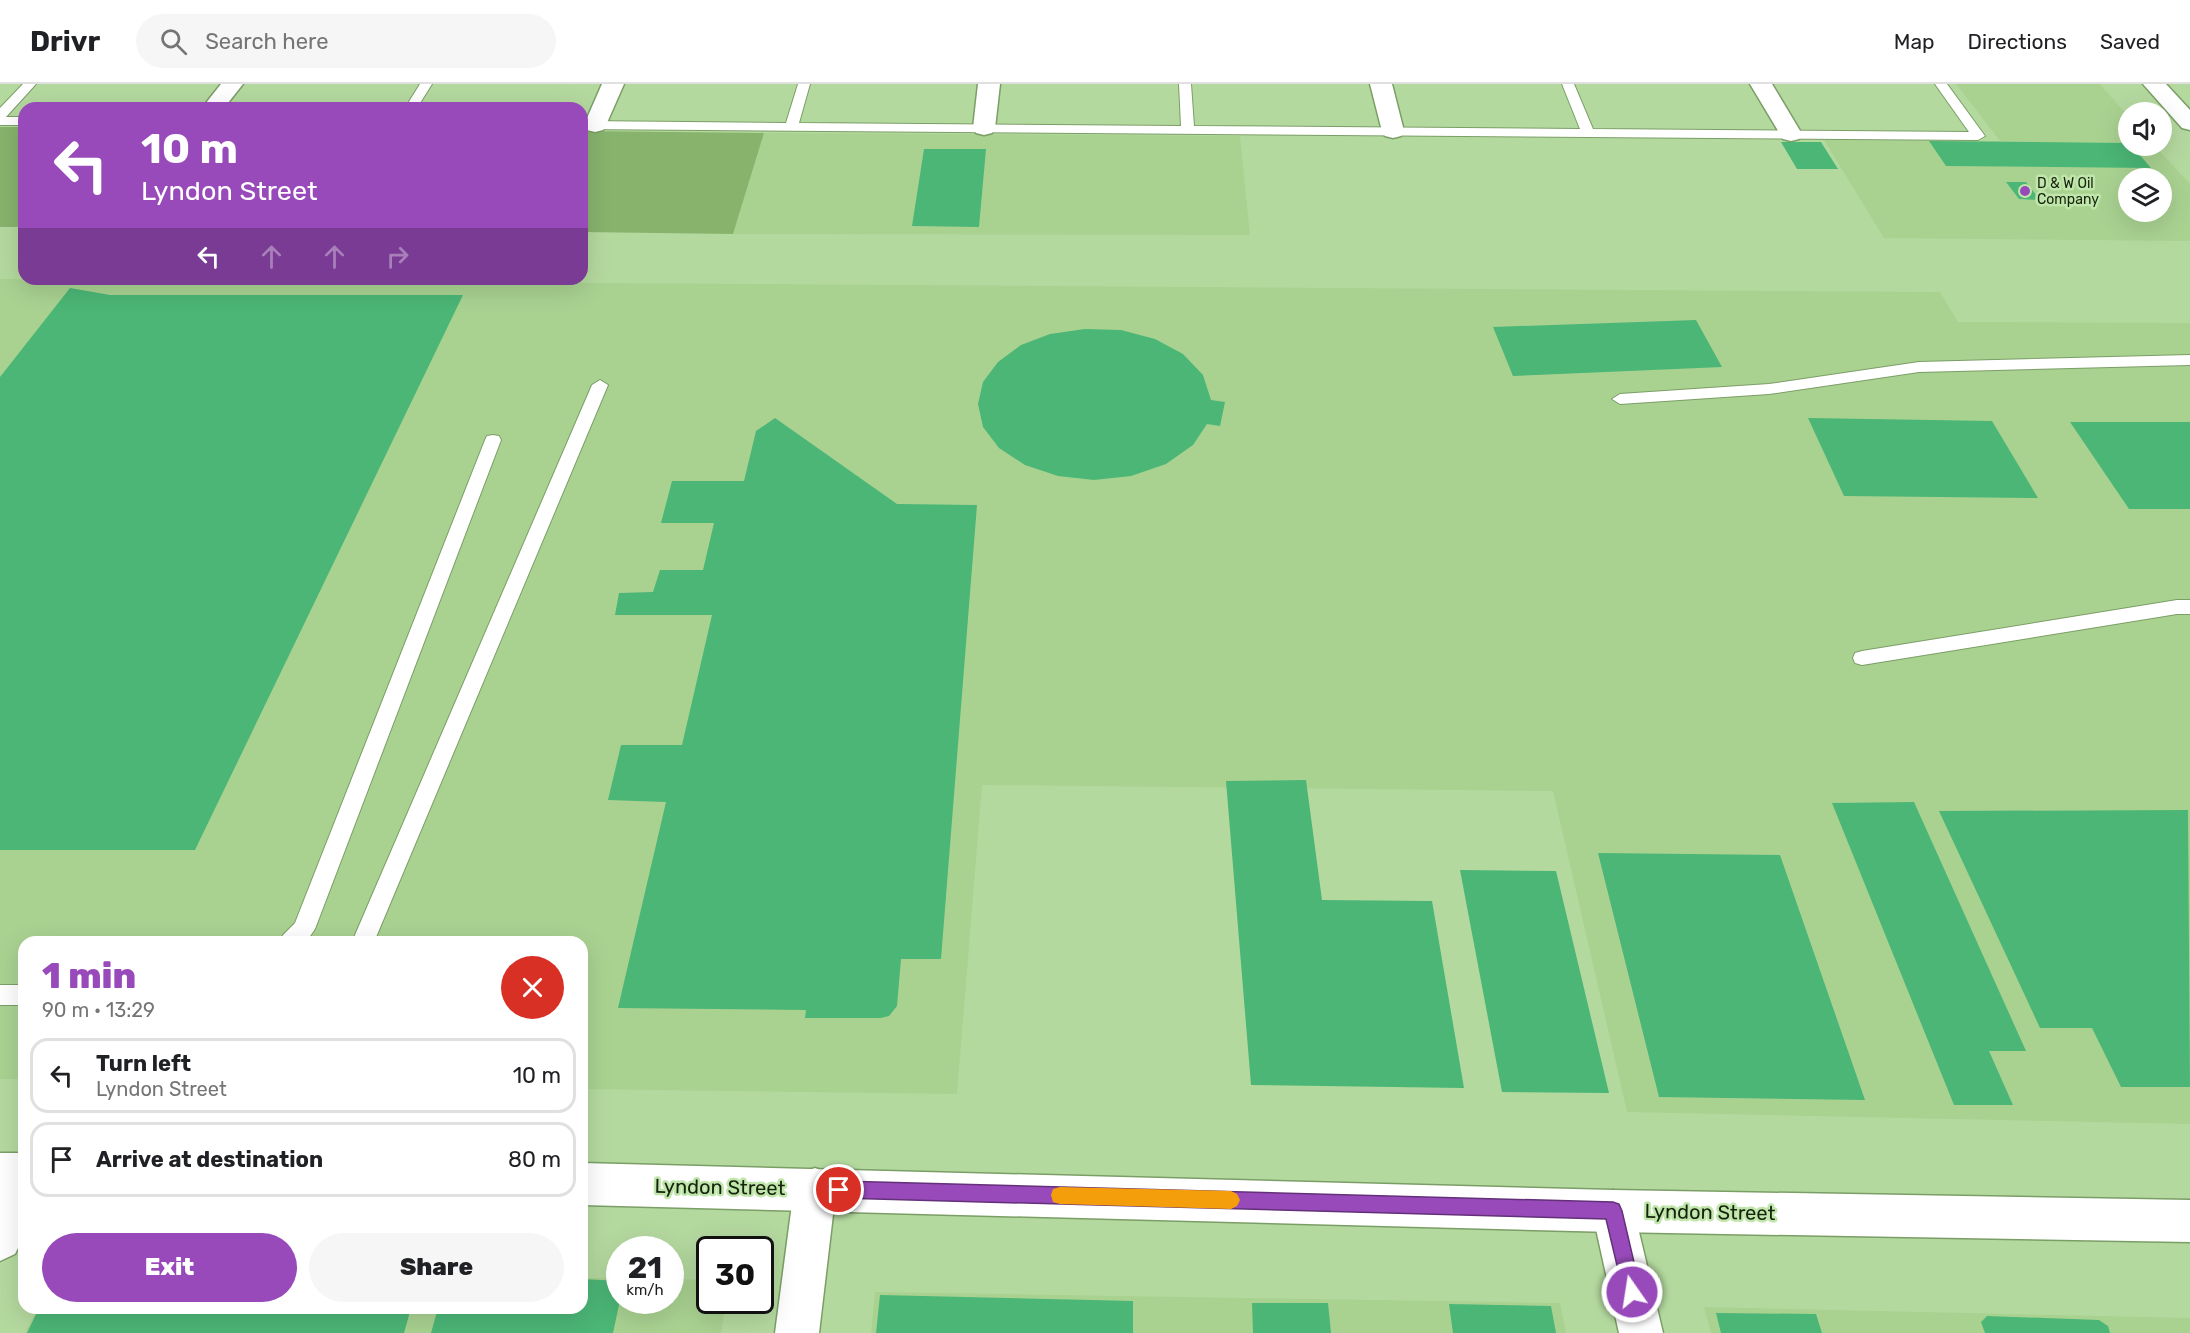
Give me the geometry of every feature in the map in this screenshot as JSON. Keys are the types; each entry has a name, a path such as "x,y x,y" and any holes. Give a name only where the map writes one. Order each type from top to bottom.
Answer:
{"street":[{"path":"218,102 232,84"},
{"path":"588,125 613,84"},
{"path":"984,128 989,84"},
{"path":"1381,84 1393,130"},
{"path":"1761,84 1791,134"},
{"path":"2154,84 2190,123"},
{"path":"0,1174 18,1174"},
{"name":"Lyndon Street","path":"588,1184 1613,1211 2190,1221"},
{"path":"796,1333 815,1189"},
{"path":"0,1239 18,1202"},
{"path":"1613,1211 1641,1333"}],"lane":[{"path":"0,116 30,84"},
{"path":"415,102 426,84"},
{"path":"792,126 804,84"},
{"path":"1185,84 1188,129"},
{"path":"1568,84 1588,132"},
{"path":"588,125 1978,135 1941,84"},
{"path":"0,121 18,121"},
{"path":"1620,399 1769,389 1919,367 2190,360"},
{"path":"366,936 600,385"},
{"path":"297,936 304,929 493,440"},
{"path":"1862,658 2165,608 2190,607"},
{"path":"0,995 18,995"}],"shaded area":[{"name":"D & W Oil Company","path":"1956,84 2100,84 2118,105 2118,156 2164,156 2190,184 2190,241 1884,238 1824,140 2000,141"},
{"path":"0,127 18,127 18,227 0,227"},
{"path":"588,131 764,133 733,234 588,232"},
{"path":"764,133 1240,136 1250,235 733,234"},
{"path":"0,279 18,279 18,285 588,285 588,283 1940,292 1958,322 2190,323 2190,1124 1627,1112 1553,791 982,785 957,1094 588,1089 588,936 18,936 18,1079 0,1079"},
{"path":"588,1278 606,1278 606,1314 684,1314 684,1279 696,1280 696,1314 724,1314 721,1333 25,1333 34,1314 588,1314"},
{"path":"875,1292 1560,1303 1566,1333 871,1333"},
{"path":"1704,1307 2190,1318 2190,1333 1711,1333"}],"building":[{"path":"1929,141 2118,143 2118,156 2141,156 2151,168 1946,166"},
{"path":"1781,142 1821,142 1838,169 1797,169"},
{"path":"924,149 986,149 979,227 912,226"},
{"path":"2006,182 2026,182 2040,200 2019,199"},
{"path":"70,288 110,295 463,295 195,850 0,850 0,377"},
{"path":"1696,320 1722,367 1513,376 1493,327"},
{"path":"1085,329 1121,330 1155,339 1183,354 1203,375 1211,400 1225,402 1220,426 1207,424 1193,445 1166,464 1131,476 1094,480 1058,476 1025,465 999,448 983,427 978,404 983,382 998,362 1021,345 1050,334"},
{"path":"775,418 897,504 977,505 941,959 901,959 897,1006 889,1016 881,1018 805,1018 806,1010 618,1008 666,802 608,800 621,745 682,745 712,615 615,615 619,593 653,592 660,570 703,570 714,523 661,523 672,481 744,481 756,431"},
{"path":"1808,418 1992,421 2038,498 1844,496"},
{"path":"2070,422 2190,422 2190,509 2129,509"},
{"path":"1306,780 1322,900 1432,901 1464,1088 1251,1085 1226,781"},
{"path":"1914,802 2026,1051 1989,1051 2013,1105 1954,1105 1832,803"},
{"path":"2188,810 2190,1087 2121,1087 2092,1028 2040,1028 1939,811"},
{"path":"1598,853 1780,855 1865,1100 1659,1097"},
{"path":"1460,870 1556,871 1609,1093 1502,1092"},
{"path":"588,1279 606,1280 606,1314 617,1314 613,1333 431,1333 436,1314 588,1314"},
{"path":"880,1295 1133,1301 1133,1333 876,1333"},
{"path":"1252,1303 1328,1303 1331,1333 1253,1333"},
{"path":"1449,1304 1551,1306 1556,1333 1453,1333"},
{"path":"1716,1313 1816,1314 1822,1333 1721,1333"},
{"path":"36,1314 409,1314 404,1333 27,1333"},
{"path":"1987,1316 2099,1320 2108,1326 2110,1333 1985,1333 1981,1322"}],"slow traffic":[{"path":"1060,1195 1231,1200"}],"place":[{"name":"D & W Oil Company","path":"2025,191"}],"route":[{"path":"839,1190 1613,1211 1632,1292"}]}
